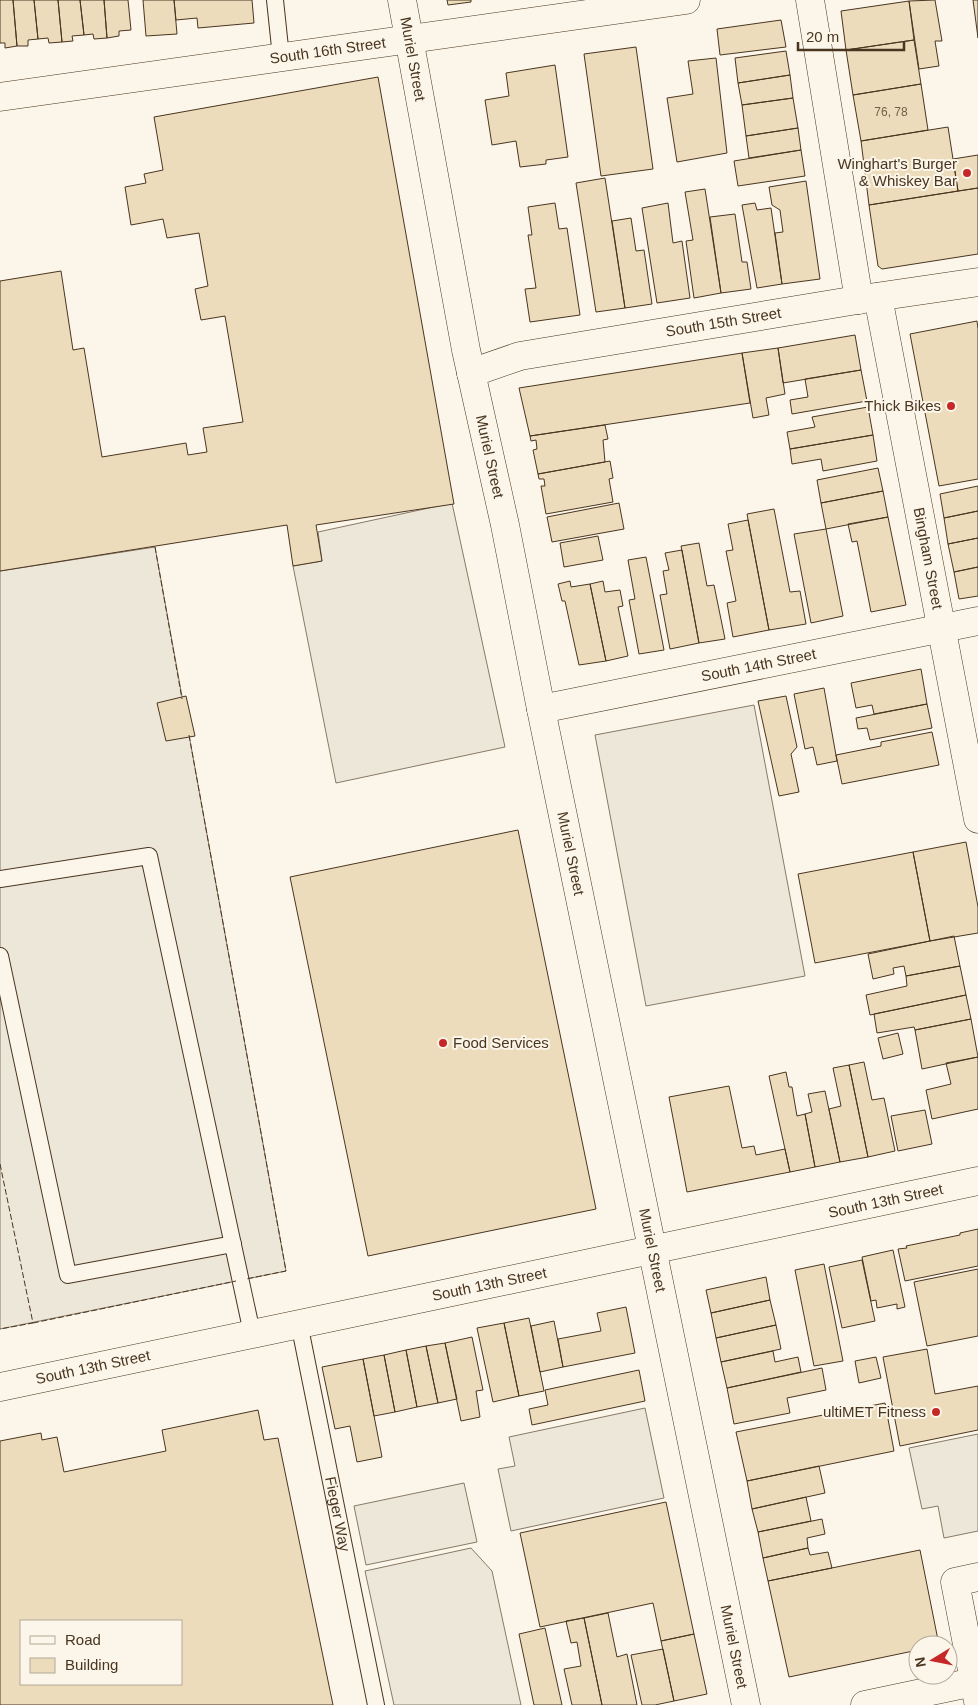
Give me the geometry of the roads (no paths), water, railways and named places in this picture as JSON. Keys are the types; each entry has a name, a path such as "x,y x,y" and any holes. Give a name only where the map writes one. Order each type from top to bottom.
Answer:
{"street":[{"name":"Muriel Street","path":"402,0 471,373 505,525 541,709 746,1705"},
{"name":"South 16th Street","path":"0,97 686,0"},
{"name":"Bingham Street","path":"810,0 868,299 941,627 978,819"},
{"name":"South 15th Street","path":"471,373 520,356 978,282"},
{"name":"South 14th Street","path":"541,709 978,621"},
{"name":"South 13th Street","path":"0,1388 299,1323 653,1252 978,1182"},
{"path":"864,1705 976,1692 955,1582 978,1577"}],"lane":[{"path":"275,0 281,57"},
{"path":"0,879 149,856 252,1333"},
{"path":"0,956 68,1275 234,1244"},
{"name":"Fieger Way","path":"299,1323 376,1705"}],"place":[{"name":"Winghart's Burger & Whiskey Bar","path":"967,173"},
{"name":"Thick Bikes","path":"951,406"},
{"name":"Food Services","path":"443,1043"},
{"name":"ultiMET Fitness","path":"936,1412"}]}
